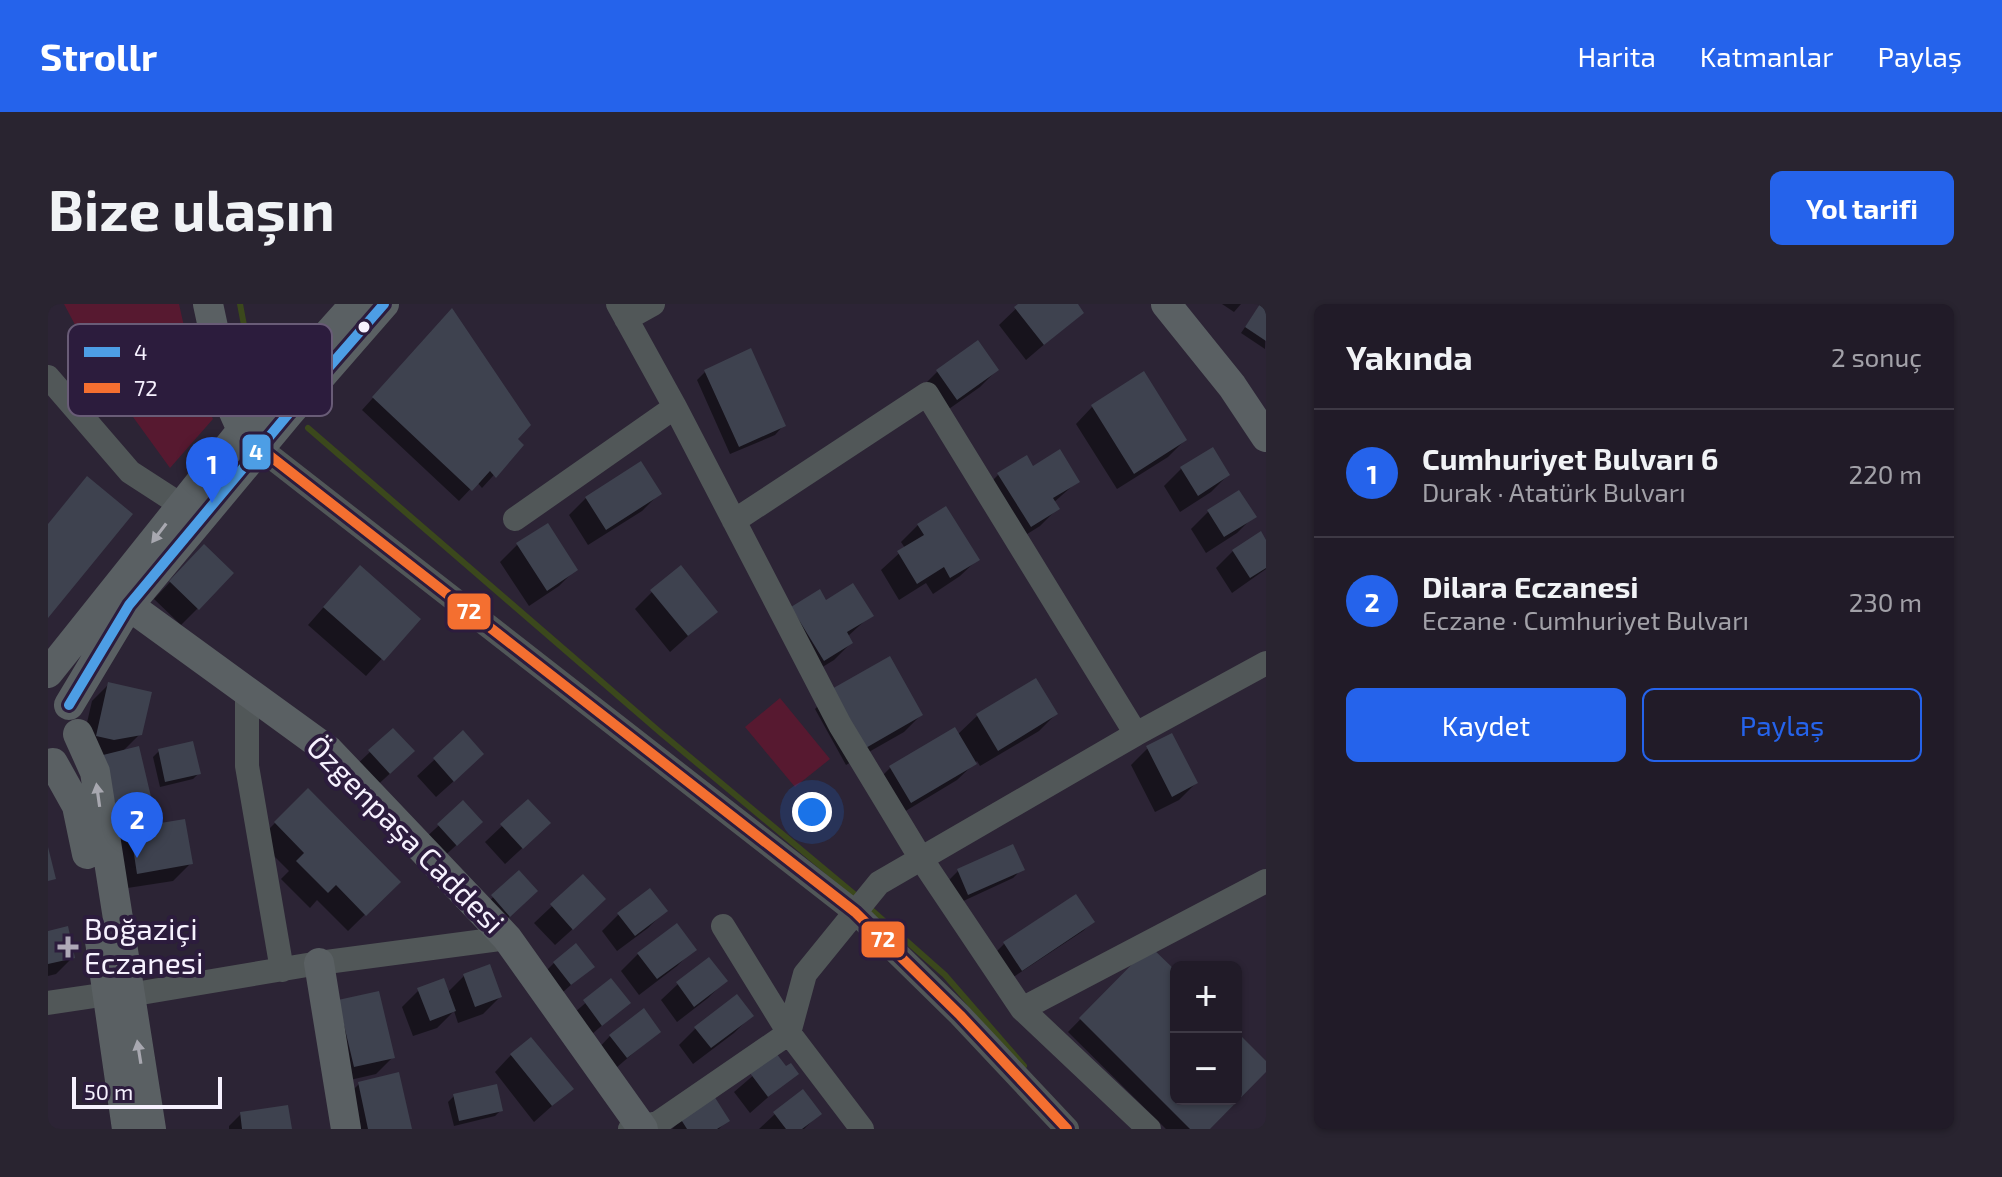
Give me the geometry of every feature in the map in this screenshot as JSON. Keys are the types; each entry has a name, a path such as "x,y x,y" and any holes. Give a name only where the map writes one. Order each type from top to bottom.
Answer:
{"main road":[{"path":"208,304 212,324"},
{"path":"332,334 355,304"},
{"path":"332,364 384,304"},
{"path":"1179,310 1266,437"},
{"path":"238,416 251,439"},
{"path":"48,673 121,600 269,416"},
{"path":"151,1129 118,994 82,821 71,792 51,764 70,752 78,734 78,723 59,699 181,505 251,439 285,416"},
{"name":"Özgenpaşa Caddesi","path":"121,600 329,751 507,938 638,1128"},
{"path":"78,734 95,772 118,994 127,1129"},
{"path":"319,963 346,1129"}],"street":[{"path":"653,304 622,312 675,407 840,725 920,857 1022,1009 1149,1129"},
{"path":"48,377 68,400"},
{"path":"734,521 927,394 1136,734"},
{"path":"515,519 675,407"},
{"path":"82,416 130,472 181,505"},
{"path":"251,439 855,912 960,1015 1067,1129"},
{"path":"638,1128 658,1123 789,1033 805,974 879,883 1136,734 1266,663"},
{"path":"247,690 247,766 282,970"},
{"path":"1022,1009 1266,881"},
{"path":"723,926 789,1033 862,1129"},
{"path":"48,1003 507,938"}],"shaded area":[{"path":"64,304 179,304 184,324 75,324"},
{"path":"132,416 212,416 213,419 170,468"},
{"path":"780,698 830,759 795,787 745,727"}],"building":[{"path":"1018,304 1078,304 1084,313 1044,345 1014,307"},
{"path":"1260,304 1266,304 1266,341 1245,327"},
{"path":"452,308 531,425 518,439 524,445 496,478 490,471 472,491 372,397"},
{"path":"978,340 999,370 957,400 936,370"},
{"path":"751,348 786,426 739,447 704,370"},
{"path":"1144,371 1187,440 1134,474 1091,405"},
{"path":"1213,447 1230,475 1198,496 1180,467"},
{"path":"1060,449 1080,482 1053,498 1060,509 1031,527 997,473 1027,455 1033,466"},
{"path":"641,461 662,494 606,530 585,497"},
{"path":"87,476 133,514 48,618 48,524"},
{"path":"1239,490 1257,517 1224,537 1207,510"},
{"path":"946,506 980,560 950,578 944,567 917,584 897,551 924,535 917,524"},
{"path":"548,523 578,570 547,591 516,543"},
{"path":"1261,531 1266,540 1266,568 1250,578 1232,550"},
{"path":"204,544 234,573 199,610 169,581"},
{"path":"360,565 421,619 384,661 323,607"},
{"path":"681,565 718,612 688,636 650,590"},
{"path":"853,583 874,616 847,632 853,643 824,661 791,607 820,589 826,600"},
{"path":"890,656 923,715 864,749 830,690"},
{"path":"1036,678 1058,714 998,751 976,714"},
{"path":"108,682 152,692 142,735 114,740 96,736"},
{"path":"955,727 977,764 911,803 889,766"},
{"path":"393,728 415,751 390,774 368,750"},
{"path":"463,730 484,754 454,782 433,758"},
{"path":"1172,733 1198,783 1172,797 1146,746"},
{"path":"193,741 201,774 165,782 158,749"},
{"path":"139,746 152,801 116,809 103,755"},
{"path":"308,788 401,882 366,916 336,885 328,893 296,861 304,853 274,822"},
{"path":"528,799 551,823 523,849 500,824"},
{"path":"463,800 483,822 457,846 437,824"},
{"path":"185,819 193,864 137,874 130,828"},
{"path":"1013,844 1025,870 968,895 957,869"},
{"path":"48,847 56,879 48,881"},
{"path":"519,870 538,891 510,917 491,895"},
{"path":"583,874 606,899 573,930 550,904"},
{"path":"650,888 668,911 635,936 617,913"},
{"path":"1076,894 1095,922 1022,971 1003,942"},
{"path":"677,923 697,950 657,979 637,953"},
{"path":"68,926 75,958 48,964 48,931"},
{"path":"576,943 595,967 571,985 553,962"},
{"path":"1150,946 1170,965 1170,1105 1234,1105 1210,1129 1190,1129 1079,1018"},
{"path":"709,957 728,981 694,1007 676,982"},
{"path":"490,964 502,997 475,1007 463,974"},
{"path":"444,978 456,1011 430,1021 417,988"},
{"path":"611,978 631,1003 602,1026 583,1000"},
{"path":"379,991 395,1058 354,1067 338,1000"},
{"path":"737,994 754,1016 711,1048 694,1027"},
{"path":"644,1008 661,1032 627,1058 609,1035"},
{"path":"531,1037 574,1089 552,1106 510,1054"},
{"path":"1242,1037 1266,1061 1266,1072 1242,1096"},
{"path":"776,1053 786,1066 791,1063 799,1074 768,1097 750,1073"},
{"path":"399,1072 412,1129 368,1129 358,1082"},
{"path":"497,1084 503,1111 459,1121 453,1094"},
{"path":"803,1089 822,1114 802,1129 786,1129 773,1112"},
{"path":"714,1096 730,1121 717,1129 687,1129 680,1118"},
{"path":"288,1105 292,1129 242,1129 240,1112"}],"waterway":[{"path":"240,304 244,324"},
{"path":"308,428 661,733 859,898"},
{"path":"867,906 945,975 1024,1066"}],"transit line":[{"name":"4","path":"332,364 384,304"},
{"name":"4","path":"69,705 129,605 286,416"},
{"name":"72","path":"261,449 855,912 960,1015 1067,1129"}],"place":[{"name":"Cumhuriyet Bulvarı 6","path":"212,503"},
{"name":"Dilara Eczanesi","path":"137,858"},
{"name":"Boğaziçi Eczanesi","path":"68,947"}]}
